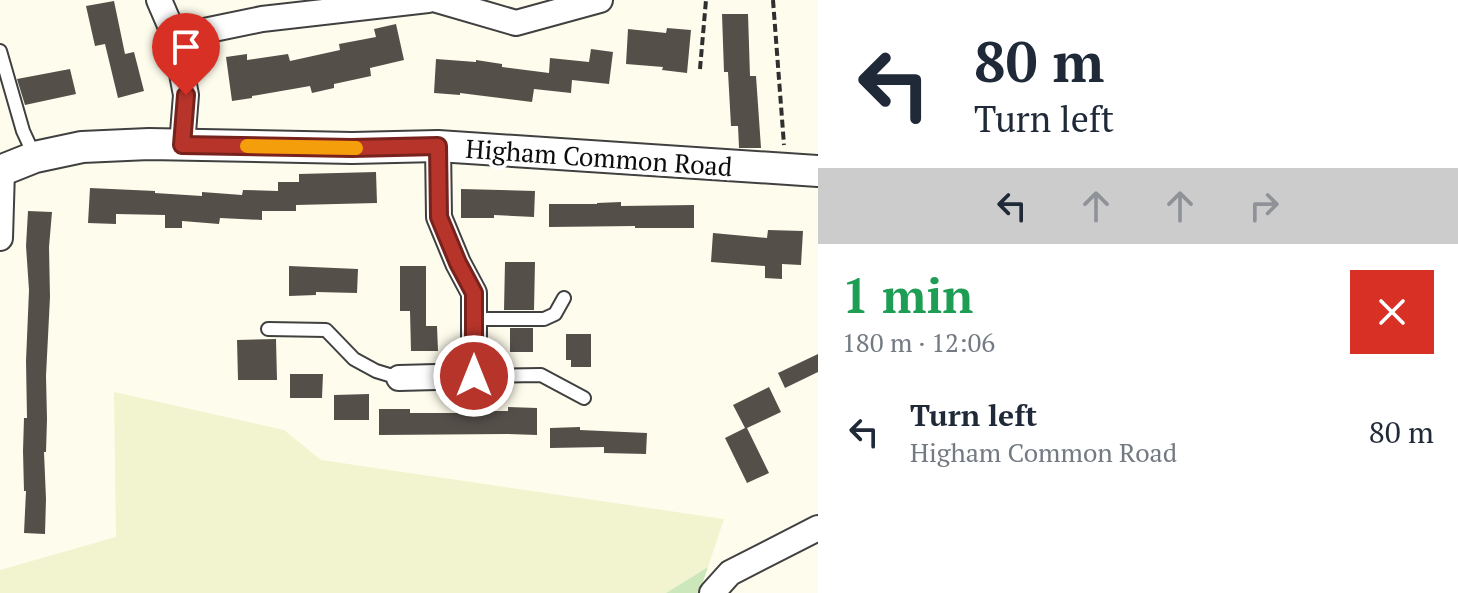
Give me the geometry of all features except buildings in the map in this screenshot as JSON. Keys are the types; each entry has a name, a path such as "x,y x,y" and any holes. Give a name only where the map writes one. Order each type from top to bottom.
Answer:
{"street":[{"path":"159,0 175,37 186,95 182,145"},
{"path":"175,37 333,5 428,0"},
{"path":"437,0 516,23 600,0"},
{"name":"Higham Common Road","path":"1,170 35,157 82,147 149,144 352,148 438,146 818,171"},
{"path":"399,378 474,376 474,293 439,217 438,146"},
{"path":"0,238 1,170"},
{"path":"712,593 730,573 818,528"}],"lane":[{"path":"0,51 23,131 35,157"},
{"path":"474,319 544,319 555,314 564,298"},
{"path":"268,329 326,330 354,359 376,371 399,378"},
{"path":"474,376 541,375 584,398"}],"path":[{"path":"700,69 706,0"},
{"path":"773,0 786,169"}],"green space":[{"path":"114,392 284,430 321,460 724,519 708,567 666,593 0,593 0,570 116,537"},
{"path":"708,567 699,593 666,593"}],"slow traffic":[{"path":"247,146 356,148"}],"route":[{"path":"186,95 182,145 438,146 439,217 474,293 474,376"}]}
